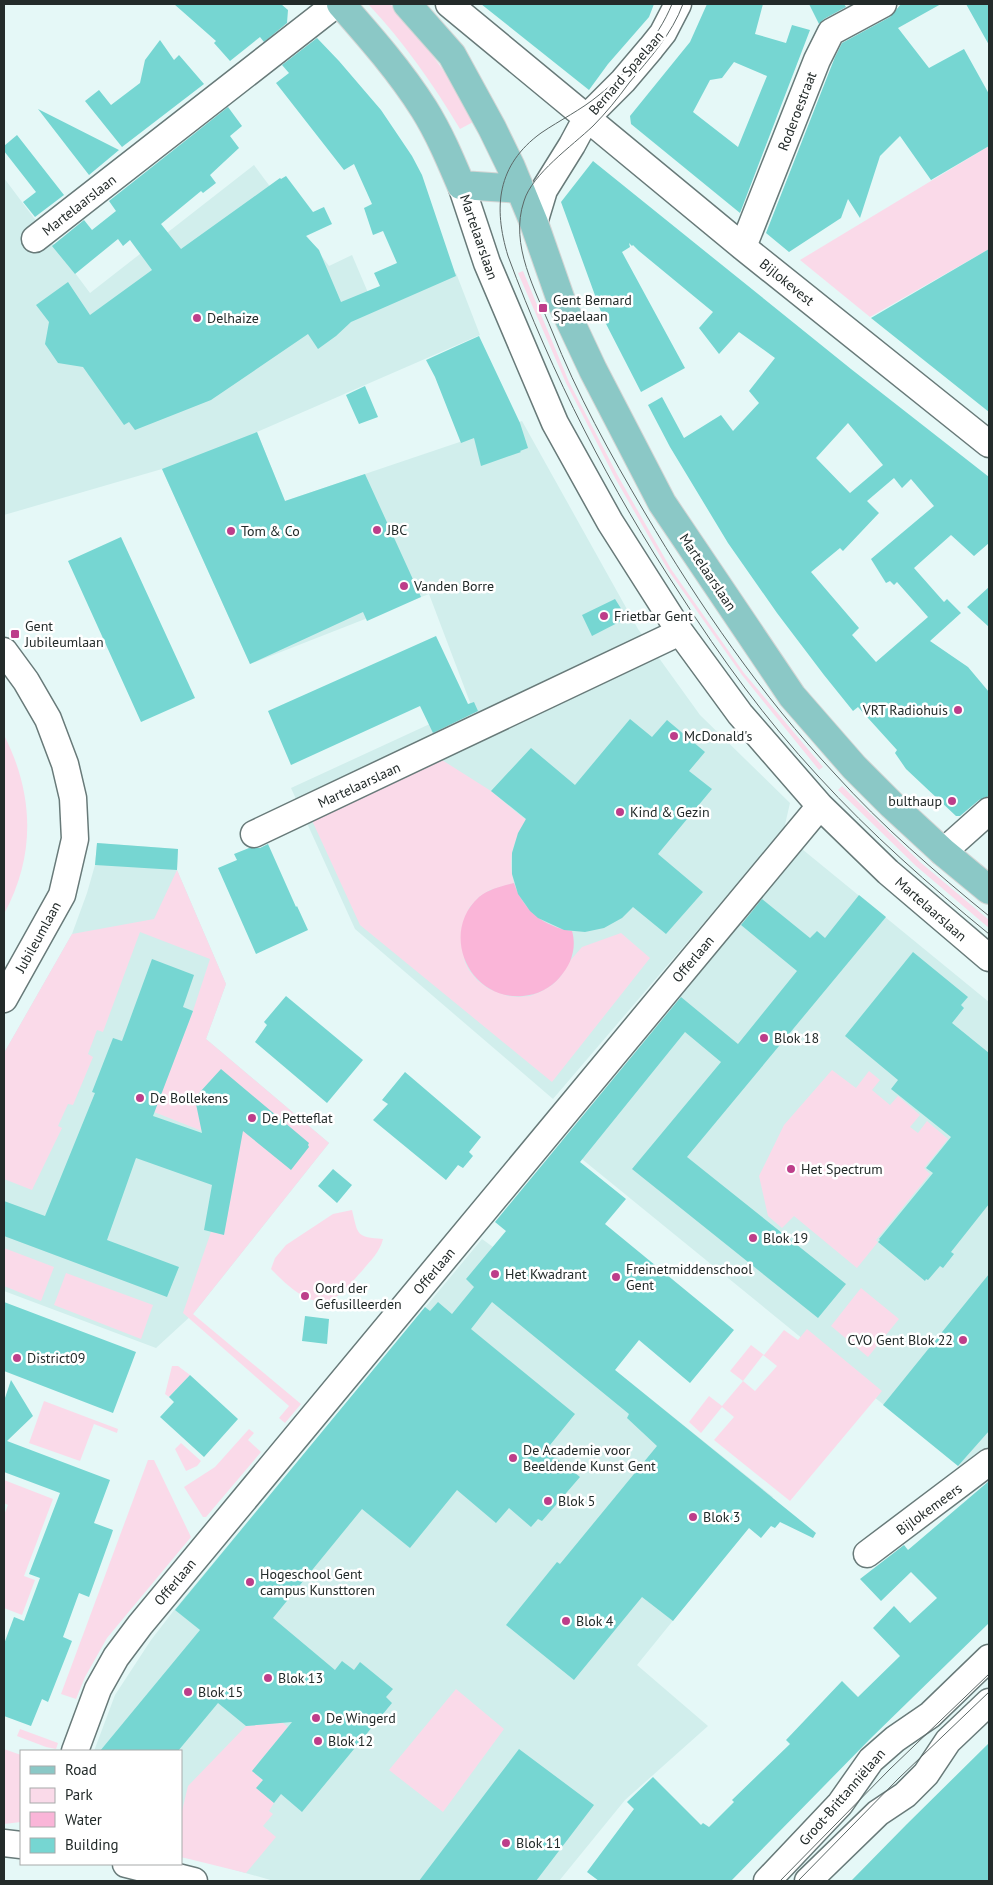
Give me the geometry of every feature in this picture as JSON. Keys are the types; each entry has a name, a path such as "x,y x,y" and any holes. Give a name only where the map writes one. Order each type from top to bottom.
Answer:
{"main road":[{"name":"Martelaarslaan","path":"341,4 376,43 426,111 461,185 532,190"},
{"name":"Martelaarslaan","path":"407,4 452,56 492,128 511,167 532,190 534,223 563,306 598,379 662,503 792,696 854,767 943,852 989,890"}],"street":[{"name":"Martelaarslaan","path":"35,239 336,4"},
{"path":"449,4 587,117"},
{"name":"Bernard Spaelaan","path":"532,190 572,145 587,117 623,81 651,48 663,32 678,4"},
{"name":"Roderoestraat","path":"744,247 817,60 831,32 883,4"},
{"name":"Bijlokevest","path":"587,117 744,247 989,444"},
{"name":"Martelaarslaan","path":"461,185 504,307 555,423 610,522 680,632 740,714 820,806 888,872 989,958"},
{"name":"Martelaarslaan","path":"254,834 680,632"},
{"name":"Jubileumlaan","path":"4,652 26,681 48,719 66,764 73,798 75,839 62,895 4,999"},
{"name":"Offerlaan","path":"75,1750 98,1689 116,1657 140,1625 820,806"},
{"path":"943,852 989,811"},
{"name":"Bijlokemeers","path":"867,1554 989,1462"},
{"name":"Groot-Brittanniëlaan","path":"767,1881 840,1804 871,1760 895,1739 930,1715 989,1658"},
{"path":"808,1881 878,1813 905,1796 926,1774 948,1741 989,1702"},
{"path":"4,1843 20,1845"},
{"path":"128,1865 135,1881"},
{"path":"132,1865 194,1881"}],"shaded area":[{"path":"254,165 329,266 352,255 375,309 456,273 480,335 257,432 285,501 522,421 638,629 700,715 790,803 784,829 553,1099 355,929 291,788 471,705 429,594 250,664 162,469 4,515 4,178 90,293"},
{"name":"De Bollekens","path":"97,843 178,849 177,870 226,984 206,1039 329,1143 193,1314 156,1348 4,1291 4,1053 72,934 95,865"},
{"name":"Het Spectrum","path":"802,849 989,1002 989,1478 981,1484 561,1142"},
{"path":"482,1239 493,1247 615,1370 773,1497 637,1665 708,1726 625,1800 559,1881 274,1881 203,1861 182,1857 182,1750 94,1750 115,1695 151,1640"}],"green space":[{"path":"368,4 390,4 436,60 475,121 460,129 417,64 394,33"},
{"path":"989,146 989,249 870,317 800,260"},
{"path":"523,271 569,382 618,476 671,569 744,673 823,767 819,770 742,675 668,570 615,478 566,383 518,273"},
{"path":"4,735 14,757 21,780 26,802 27,824 26,847 22,869 4,914"},
{"path":"442,760 491,791 527,821 518,835 511,858 514,883 490,890 479,897 469,908 461,940 465,962 477,980 489,989 508,996 530,996 552,985 582,947 621,933 650,958 552,1082 360,925 310,816"},
{"path":"842,786 920,862 989,920 989,928 916,866 838,790"},
{"path":"177,870 226,984 206,1039 329,1143 193,1314 301,1404 285,1423 279,1418 289,1406 183,1313 211,1232 224,1234 238,1158 212,1135 154,1112 193,1011 210,959 140,932 103,1032 97,1030 88,1054 93,1057 73,1105 68,1104 58,1126 62,1128 32,1190 4,1179 4,1053 72,934 154,919"},
{"path":"832,1070 856,1088 869,1071 880,1080 872,1090 890,1105 898,1096 920,1115 910,1127 918,1133 927,1121 948,1139 924,1168 930,1174 876,1240 878,1242 857,1268 794,1216 782,1228 768,1216 759,1176 784,1125"},
{"path":"352,1210 357,1230 363,1236 383,1239 380,1248 371,1260 349,1286 334,1298 316,1301 299,1294 271,1269 275,1258 286,1245 333,1214"},
{"path":"4,1248 54,1267 41,1301 4,1286"},
{"path":"66,1273 153,1305 141,1339 54,1305"},
{"path":"861,1288 899,1319 868,1357 831,1326"},
{"path":"807,1329 882,1391 790,1501 714,1440 734,1417 722,1407 701,1433 689,1422 709,1396 722,1406 743,1381 730,1371 751,1345 764,1355 784,1330 798,1340","holes":["763,1355 777,1366 755,1391 743,1381"]},
{"path":"172,1366 178,1366 190,1375 169,1397 165,1394"},
{"path":"44,1401 118,1429 117,1433 94,1424 80,1461 29,1443"},
{"path":"249,1429 254,1433 248,1440 261,1452 206,1517 203,1517 184,1487 215,1467"},
{"path":"181,1443 201,1461 197,1466 186,1471 175,1449"},
{"path":"148,1460 154,1460 191,1537 107,1638 85,1677 76,1699 61,1694"},
{"path":"4,1480 53,1499 24,1576 35,1580 22,1615 4,1608 4,1515 8,1505 4,1503"},
{"path":"456,1689 504,1729 443,1812 389,1770"},
{"path":"283,1723 288,1727 252,1771 263,1780 257,1788 274,1803 269,1811 273,1814 263,1826 276,1837 246,1873 182,1857 182,1811 188,1786 246,1726"},
{"path":"20,1729 58,1743 56,1749 17,1736"},
{"path":"4,1749 20,1755 20,1822 4,1824"}],"water":[{"path":"514,883 523,901 536,916 552,926 572,931 574,944 572,956 560,977 543,990 523,996 504,995 488,988 475,976 466,962 461,945 461,928 467,912 479,897 491,890"}],"building":[{"path":"174,4 281,4 288,10 287,23 264,42 260,37 230,61 214,43 216,41"},
{"path":"481,4 654,4 649,17 608,64 589,90"},
{"path":"707,4 763,4 755,34 786,43 792,25 810,30 740,213 631,124 630,116 690,42","holes":["734,62 767,76 738,147 693,112 710,80 722,78"]},
{"path":"809,4 844,4 846,7 824,19 819,24"},
{"path":"901,4 941,4 898,28 929,68 964,49 989,94 989,146 931,180 900,136 880,156 860,218 848,199 841,218 789,252 766,233 835,57 842,43 890,17"},
{"path":"966,4 989,4 989,45"},
{"path":"317,38 381,110 412,156 422,175 456,276 351,322 318,349 308,334 211,400 135,430 129,422 124,425 83,367 58,363 45,344 49,322 36,305 68,282 90,315 152,270 130,240 123,246 118,239 75,274 52,246 84,220 92,230 116,211 109,201 228,107 242,126 230,136 239,148 210,175 216,183 203,193 201,191 161,224 181,249 280,178 286,176 313,212 324,207 332,224 306,236 319,250 341,302 380,286 374,273 397,263 383,231 373,235 364,208 372,204 354,164 344,170 276,83 289,73 282,65"},
{"path":"160,40 174,60 179,55 204,84 122,147 85,101 99,90 111,105 140,83 145,60"},
{"path":"38,109 119,150 89,175"},
{"path":"17,135 64,195 35,217 23,202 36,192 4,151 4,146"},
{"path":"593,161 851,369 989,477 989,543 974,556 951,535 914,568 944,602 947,599 961,613 930,641 968,667 989,692 989,796 979,800 960,816 956,816 906,769 895,753 897,750 858,707 853,711 824,675 777,613 728,543 670,447 648,405 662,397 684,438 721,415 733,431 759,403 749,391 775,358 739,332 719,354 699,328 713,312 629,243 630,247 622,252 685,368 641,392 604,320 561,202","holes":["848,423 883,465 850,493 816,458","894,478 902,488 911,479 934,506 871,559 886,583 890,581 894,585 897,582 928,617 876,662 852,635 859,628 811,572 840,548 843,551 879,513 867,501"]},
{"path":"989,249 989,412 871,318"},
{"path":"479,336 520,423 528,448 481,466 474,438 461,443 435,377 426,360"},
{"path":"365,386 378,417 359,424 346,395"},
{"path":"257,432 285,501 365,474 421,597 367,621 363,612 250,664 162,469"},
{"path":"121,537 195,698 141,722 68,561"},
{"path":"989,587 989,627 967,607"},
{"name":"Frietbar Gent","path":"615,599 627,618 592,636 582,615"},
{"path":"436,636 468,704 474,702 478,711 433,733 420,706 291,765 268,711"},
{"path":"630,719 652,737 667,720 705,752 689,771 712,789 658,854 703,892 666,934 633,907 622,918 604,928 585,932 564,930 538,918 530,911 518,894 512,874 512,853 518,833 526,819 491,791 531,748 575,785"},
{"path":"97,843 178,849 177,870 95,865"},
{"path":"268,844 308,930 256,954 218,868 237,860 234,854 249,848 260,848"},
{"path":"859,895 886,917 687,1157 846,1284 818,1318 632,1169 721,1062 685,1032 580,1162 626,1199 605,1224 734,1330 690,1383 639,1340 615,1370 816,1533 813,1538 780,1522 775,1528 771,1526 761,1538 749,1528 673,1621 642,1597 574,1680 506,1625 557,1562 560,1564 657,1446 627,1418 629,1414 492,1302 471,1329 575,1414 546,1450 580,1477 542,1521 538,1519 531,1527 509,1508 496,1523 457,1490 410,1548 362,1509 273,1618 335,1670 342,1661 354,1670 360,1662 393,1689 386,1697 392,1703 302,1812 281,1794 274,1803 256,1788 263,1780 252,1771 292,1722 246,1726 218,1703 179,1750 101,1750 200,1630 175,1610 425,1307 430,1311 438,1302 452,1314 474,1287 466,1279 506,1231 495,1222 681,997 738,1044 797,971 741,925 762,899 810,938 817,931 825,938"},
{"name":"Het Spectrum","path":"913,952 968,997 961,1005 964,1008 952,1023 989,1053 989,1204 951,1252 954,1254 943,1268 940,1266 925,1281 878,1242 933,1173 926,1168 951,1137 891,1089 898,1080 845,1036"},
{"path":"152,959 194,975 183,1007 193,1011 153,1116 202,1133 196,1098 221,1069 309,1143 309,1147 291,1170 243,1131 224,1235 204,1230 212,1185 136,1158 107,1240 179,1267 167,1297 4,1236 4,1201 45,1216 95,1093 92,1092 113,1038 122,1041"},
{"path":"286,996 363,1060 327,1103 255,1042 267,1025 264,1022"},
{"path":"405,1072 481,1137 469,1152 473,1156 463,1168 458,1165 446,1180 373,1120 388,1104 382,1100"},
{"path":"333,1169 352,1185 337,1203 318,1186"},
{"name":"CVO Gent Blok 22","path":"989,1274 989,1431 958,1466 883,1405"},
{"path":"4,1302 136,1352 113,1413 4,1371"},
{"path":"305,1316 329,1319 327,1344 302,1341"},
{"path":"190,1375 238,1419 204,1457 160,1417 174,1402 169,1397"},
{"path":"11,1380 33,1416 7,1441 110,1480 94,1523 113,1530 89,1597 79,1593 63,1637 72,1641 48,1702 42,1699 31,1726 4,1716 4,1644 14,1617 24,1621 40,1578 29,1574 60,1493 4,1472 4,1401"},
{"path":"989,1481 989,1623 870,1739 731,1881 599,1881 587,1872 634,1809 627,1802 653,1777 701,1825 703,1823 709,1827 734,1802 732,1800 790,1744 786,1740 842,1681 858,1697 900,1656 873,1628 894,1606 910,1623 937,1598 911,1572 881,1601 860,1579 904,1545 908,1550"},
{"path":"989,1743 989,1881 851,1881 906,1825"},
{"name":"Blok 11","path":"519,1749 594,1805 536,1881 419,1881"}],"tram line":[{"path":"672,4 659,30 621,76 578,110 541,133 526,145 515,159 507,173 502,188 500,204 503,238 508,256 563,387 606,472 654,554 728,665 780,733 838,797 901,858 989,934"},
{"path":"683,4 673,25 660,45 612,105 593,126 544,171 528,191 520,218 522,251 526,268 572,378 607,446 687,582 733,649 808,744 871,812 909,848 989,916"},
{"path":"780,1881 890,1769 989,1674"},
{"path":"798,1881 899,1778 989,1692"}],"place":[{"name":"Gent Bernard Spaelaan","path":"543,308"},
{"name":"Delhaize","path":"197,318"},
{"name":"JBC","path":"377,530"},
{"name":"Tom & Co","path":"231,531"},
{"name":"Vanden Borre","path":"404,586"},
{"name":"Frietbar Gent","path":"604,616"},
{"name":"Gent Jubileumlaan","path":"15,634"},
{"name":"VRT Radiohuis","path":"958,710"},
{"name":"McDonald's","path":"674,736"},
{"name":"bulthaup","path":"952,801"},
{"name":"Kind & Gezin","path":"620,812"},
{"name":"Blok 18","path":"764,1038"},
{"name":"De Bollekens","path":"140,1098"},
{"name":"De Petteflat","path":"252,1118"},
{"name":"Het Spectrum","path":"791,1169"},
{"name":"Blok 19","path":"753,1238"},
{"name":"Het Kwadrant","path":"495,1274"},
{"name":"Freinetmiddenschool Gent","path":"616,1277"},
{"name":"Oord der Gefusilleerden","path":"305,1296"},
{"name":"CVO Gent Blok 22","path":"963,1340"},
{"name":"District09","path":"17,1358"},
{"name":"De Academie voor Beeldende Kunst Gent","path":"513,1458"},
{"name":"Blok 5","path":"548,1501"},
{"name":"Blok 3","path":"693,1517"},
{"name":"Hogeschool Gent campus Kunsttoren","path":"250,1582"},
{"name":"Blok 4","path":"566,1621"},
{"name":"Blok 13","path":"268,1678"},
{"name":"Blok 15","path":"188,1692"},
{"name":"De Wingerd","path":"316,1718"},
{"name":"Blok 12","path":"318,1741"},
{"name":"Blok 11","path":"506,1843"}]}
